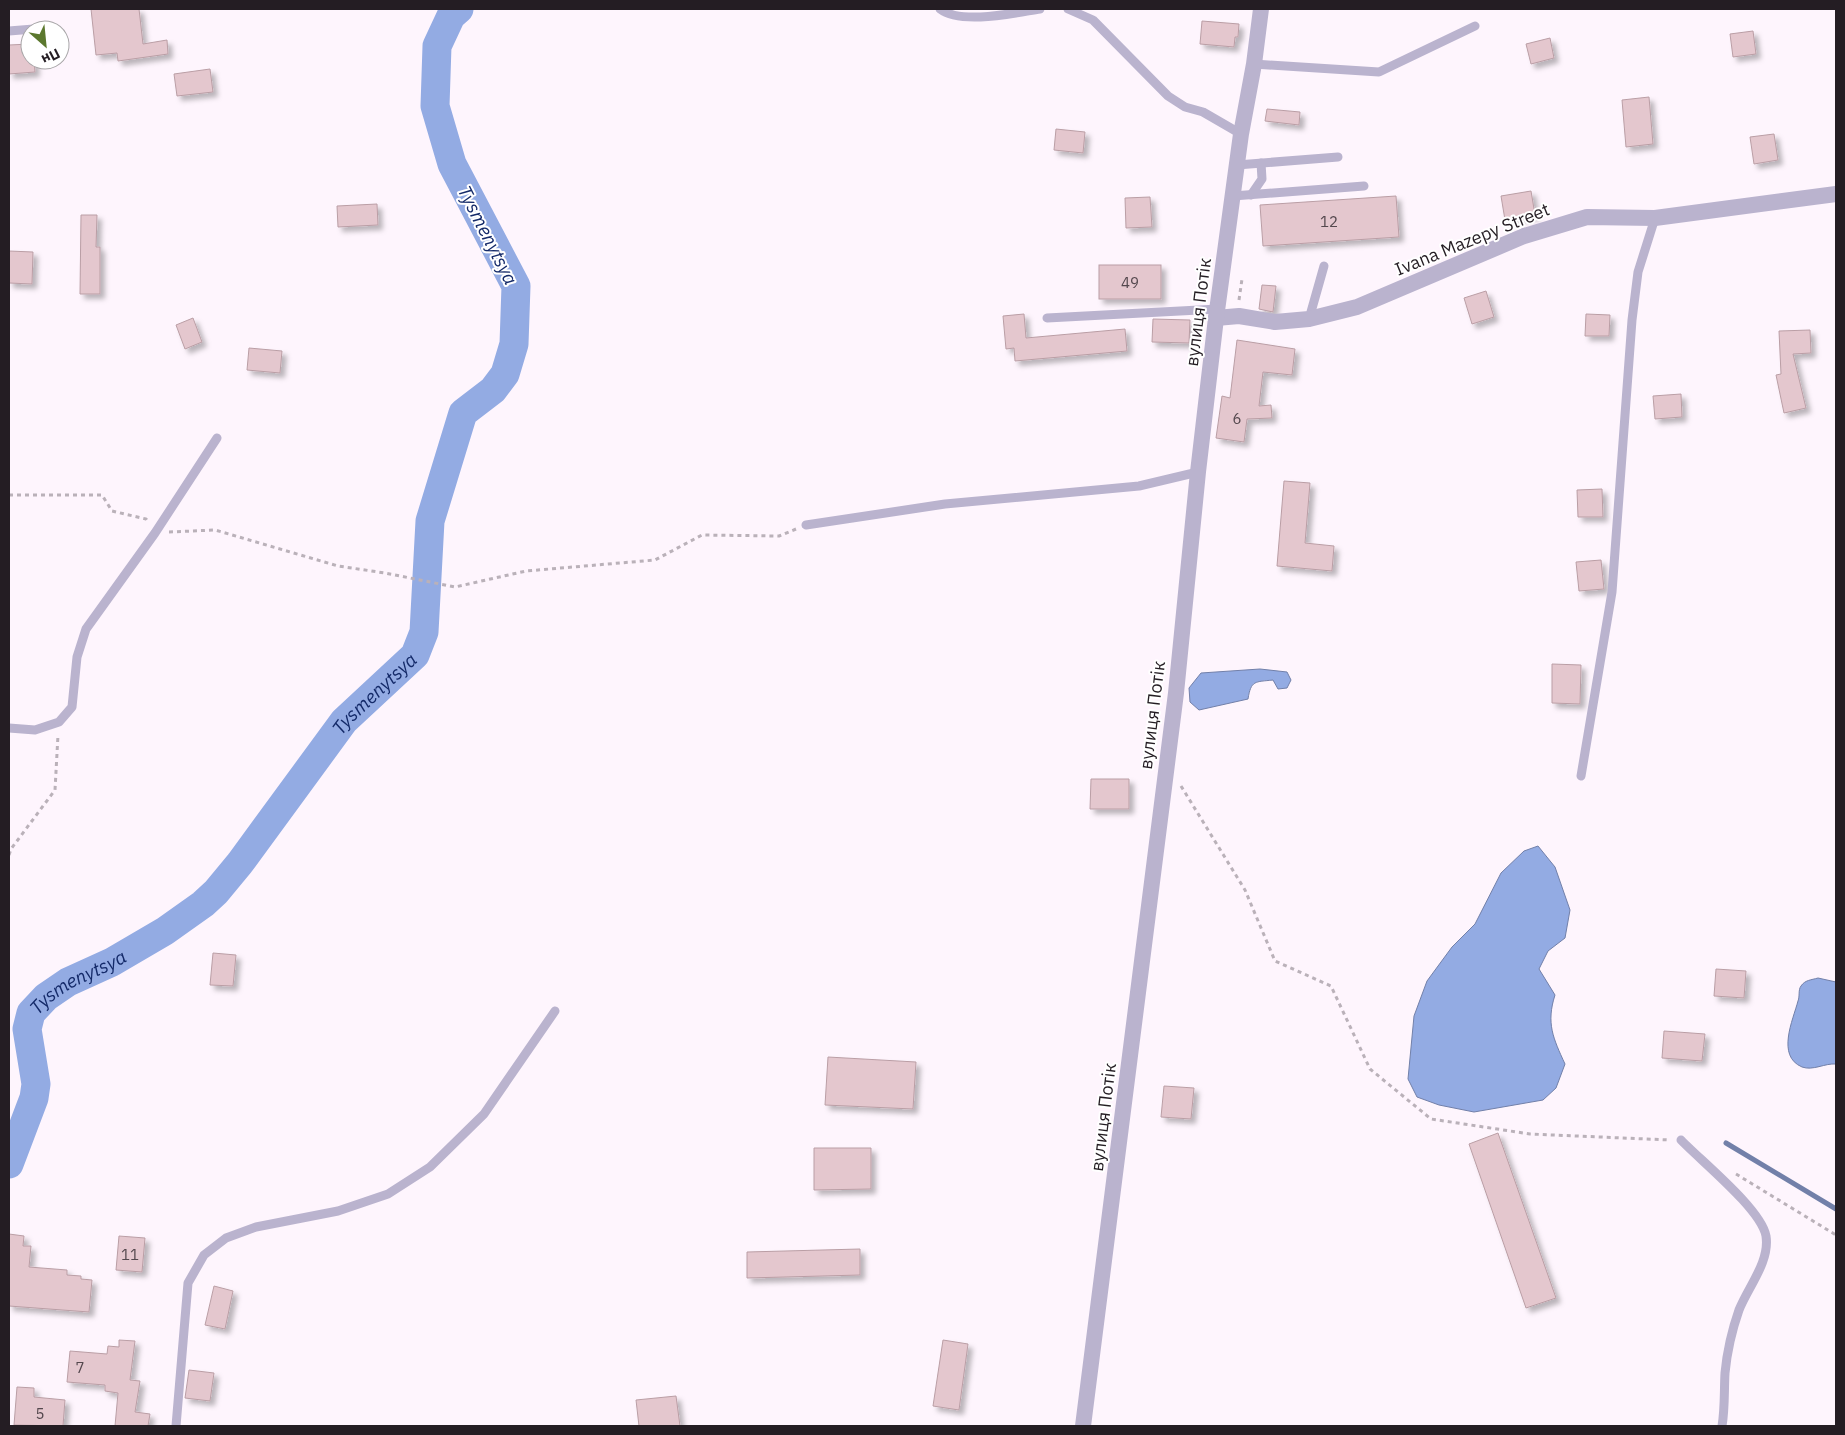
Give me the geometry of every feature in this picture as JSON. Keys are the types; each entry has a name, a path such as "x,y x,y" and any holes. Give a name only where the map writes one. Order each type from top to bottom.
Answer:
{"street":[{"name":"вулиця Потік","path":"1083,1426 1176,693 1198,472 1217,314 1241,134 1254,64 1261,9"},
{"name":"Ivana Mazepy Street","path":"1217,314 1275,322 1309,319 1356,307 1524,236 1587,217 1655,218 1836,194"}],"lane":[{"path":"940,9 958,16 996,16 1040,9"},
{"path":"1068,9 1093,20 1168,96 1185,107 1203,112 1241,134"},
{"path":"1254,64 1379,72 1475,26"},
{"path":"1237,165 1338,157"},
{"path":"1251,195 1262,179 1261,163"},
{"path":"1233,196 1364,186"},
{"path":"1581,776 1612,592 1632,320 1638,272 1655,218"},
{"path":"1309,319 1324,266"},
{"path":"1047,318 1217,314"},
{"path":"9,728 35,730 59,722 72,707 77,657 86,629 155,533 216,438"},
{"path":"806,525 945,504 1139,486 1198,472"},
{"path":"176,1426 188,1283 204,1255 226,1238 256,1227 338,1211 388,1194 430,1167 484,1114 555,1011"},
{"path":"1681,1140 1758,1218 1766,1236 1765,1256 1740,1310 1730,1341 1725,1374 1722,1426"}],"path":[{"path":"9,495 102,494 112,511 146,519 155,533 215,530 338,566 455,587 526,571 655,560 702,535 779,536 806,525"},
{"path":"9,856 11,849 55,790 59,722"},
{"path":"1167,764 1245,890 1275,961 1331,986 1370,1069 1431,1119 1530,1134 1681,1140"},
{"path":"1732,1171 1836,1235"}],"water":[{"path":"1260,669 1287,672 1291,680 1287,688 1278,689 1273,680 1262,681 1252,685 1248,699 1199,710 1190,702 1189,688 1201,673"},
{"path":"1538,846 1555,867 1570,910 1565,938 1548,951 1539,969 1555,995 1551,1014 1552,1030 1565,1064 1556,1088 1543,1100 1474,1112 1439,1105 1417,1097 1408,1079 1414,1016 1427,981 1452,947 1475,924 1501,873 1524,851"},
{"path":"1818,978 1836,982 1836,1064 1806,1068 1794,1062 1790,1055 1788,1037 1799,999 1800,988 1806,981"}],"building":[{"path":"91,9 139,9 143,44 167,40 168,54 118,61 117,53 96,55"},
{"path":"1202,21 1239,24 1238,37 1235,37 1234,47 1200,44"},
{"path":"1753,31 1756,54 1733,57 1730,34"},
{"path":"1550,38 1554,58 1531,64 1526,44"},
{"path":"20,44 20,70 35,70 35,72 9,74 9,45"},
{"path":"210,69 213,92 177,96 174,74"},
{"path":"1649,97 1653,144 1626,147 1622,100"},
{"path":"1267,109 1300,112 1299,125 1265,121"},
{"path":"1056,129 1085,132 1083,153 1054,150"},
{"path":"1774,134 1778,160 1754,164 1750,137"},
{"path":"1531,191 1535,215 1505,220 1501,196"},
{"path":"1396,196 1399,237 1263,246 1260,205"},
{"path":"1150,197 1152,227 1126,228 1125,198"},
{"path":"377,204 378,225 338,227 337,206"},
{"path":"81,215 97,215 96,247 100,247 100,294 80,294"},
{"path":"9,251 33,252 32,284 9,283"},
{"path":"1099,265 1161,265 1161,299 1099,299"},
{"path":"1262,285 1276,286 1273,312 1259,309"},
{"path":"1486,291 1494,317 1472,324 1464,298"},
{"path":"1024,314 1026,338 1125,329 1127,351 1015,361 1014,348 1006,349 1003,316"},
{"path":"1586,314 1610,315 1609,336 1585,336"},
{"path":"193,318 202,342 185,349 176,325"},
{"path":"1153,319 1190,320 1189,343 1152,342"},
{"path":"1810,330 1811,353 1793,354 1806,408 1784,413 1776,375 1781,374 1779,331"},
{"path":"1237,340 1295,349 1292,375 1263,372 1259,406 1271,405 1272,418 1247,419 1244,442 1216,438 1222,396 1230,398"},
{"path":"249,348 282,351 280,373 247,370"},
{"path":"1681,394 1682,417 1655,419 1653,396"},
{"path":"1284,481 1310,483 1305,543 1334,546 1332,571 1277,566"},
{"path":"1602,489 1603,517 1578,517 1577,490"},
{"path":"1601,560 1604,589 1579,591 1576,562"},
{"path":"1552,664 1581,665 1580,704 1552,703"},
{"path":"1091,779 1129,779 1129,809 1090,809"},
{"path":"213,953 236,955 233,986 210,985"},
{"path":"1716,969 1746,971 1744,998 1714,996"},
{"path":"1664,1031 1705,1034 1702,1061 1662,1058"},
{"path":"828,1057 916,1062 913,1109 825,1105"},
{"path":"1164,1086 1194,1088 1191,1119 1161,1117"},
{"path":"1498,1133 1556,1298 1526,1308 1469,1144"},
{"path":"814,1148 871,1148 871,1189 814,1190"},
{"path":"9,1234 24,1236 23,1246 31,1246 29,1267 67,1270 67,1275 81,1276 81,1279 92,1280 89,1312 9,1306"},
{"path":"119,1236 145,1238 142,1272 116,1270"},
{"path":"860,1249 860,1275 747,1278 747,1252"},
{"path":"214,1286 233,1291 225,1329 205,1325"},
{"path":"119,1340 135,1341 130,1380 140,1381 135,1412 150,1414 148,1426 115,1426 118,1393 105,1391 105,1385 67,1382 70,1351 107,1354 108,1346 119,1347"},
{"path":"943,1340 968,1344 959,1410 933,1406"},
{"path":"189,1370 214,1373 210,1401 185,1398"},
{"path":"17,1387 34,1388 34,1397 65,1400 63,1426 14,1425"},
{"path":"676,1396 680,1426 639,1426 636,1400"}],"waterway":[{"name":"Tysmenytsya","path":"9,1164 34,1098 36,1084 27,1029 31,1013 46,997 68,982 112,962 165,931 203,904 216,892 240,863 344,721 415,655 424,632 430,521 463,413 493,390 505,374 514,344 516,286 452,164 435,106 437,46 451,16 459,9"},
{"path":"1726,1143 1836,1209"}]}
